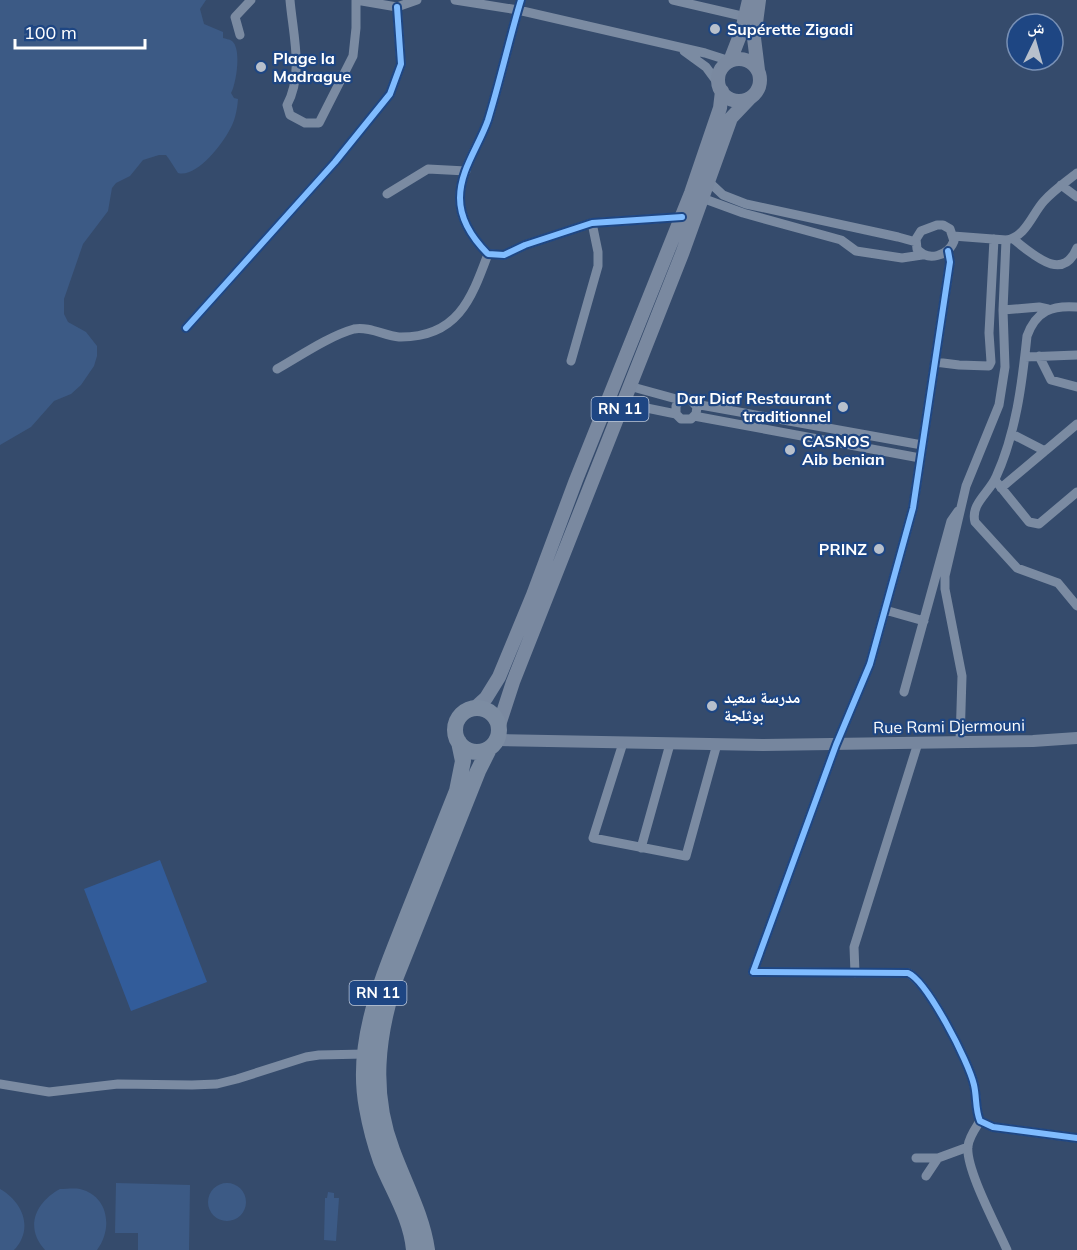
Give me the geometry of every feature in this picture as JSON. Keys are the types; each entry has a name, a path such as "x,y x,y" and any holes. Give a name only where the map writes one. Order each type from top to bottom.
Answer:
{"highway":[{"path":"475,708 490,712 495,738 483,752 470,751 459,742 455,728 457,721 462,715 475,708"},
{"name":"RN 11","path":"427,1250 425,1235 391,1148 383,1115 378,1077 379,1041 395,979 477,771 495,738"},
{"name":"RN 11","path":"414,1250 413,1236 404,1208 381,1160 367,1107 365,1054 369,1023 382,979 457,791 463,761 459,742"}],"main road":[{"path":"730,61 746,17 749,0"},
{"path":"759,0 754,38 755,58 759,72 759,86 750,98 738,100 731,99 721,88 719,74 723,66 730,61 747,60 759,72"},
{"name":"RN 11","path":"475,708 486,698 499,677 682,217 720,108 721,88"},
{"name":"RN 11","path":"495,738 513,682 731,118 750,98"},
{"name":"Rue Rami Djermouni","path":"495,738 670,744 836,745 1077,738"}],"street":[{"path":"240,35 235,17 251,0"},
{"path":"290,0 297,75 295,90 287,105 290,115 305,123 319,123 353,56 356,0 398,7 417,0"},
{"path":"455,0 519,5 730,61"},
{"path":"673,0 746,17"},
{"path":"519,5 487,122 466,171 460,198 463,219 475,240 488,254 504,255 525,245 592,224 682,217"},
{"path":"186,328 335,162 390,94 400,64 398,7"},
{"path":"677,47 697,59 721,88"},
{"path":"387,194 428,169 466,171"},
{"path":"1009,240 1023,231 1043,202 1077,173"},
{"path":"708,181 723,195 746,204 915,242"},
{"path":"1061,185 1077,197"},
{"path":"702,198 743,213 838,239 856,251 902,258 922,255 933,257 948,251 954,241 946,227 937,225 921,231 915,242 922,255"},
{"path":"571,361 598,266 598,252 592,224"},
{"path":"953,236 1009,240 1048,265 1061,265 1074,255 1077,248"},
{"path":"935,362 989,366 991,362 989,333 994,239"},
{"path":"960,742 962,676 945,589 945,576 966,486 999,405 1005,367 1003,310 1009,240"},
{"path":"948,251 950,262 913,508 870,664 836,745 753,972 908,973 915,976 965,1059 974,1086 976,1110 980,1121 993,1127 1077,1138"},
{"path":"277,369 332,339 356,329 398,337 437,330 451,323 463,309 477,285 488,254"},
{"path":"1003,310 1077,307"},
{"path":"998,484 1012,434 1027,336 1031,325 1048,309"},
{"path":"1025,357 1077,355"},
{"path":"1039,356 1051,380 1077,387"},
{"path":"629,386 680,400 687,399 695,404 922,445"},
{"path":"676,414 676,406 680,400"},
{"path":"622,403 676,414 685,420 694,416 921,458"},
{"path":"694,416 697,410 695,404"},
{"path":"1077,424 1045,451 998,484 978,503 974,515 975,522 1017,567 1058,583 1077,606"},
{"path":"832,429 852,445"},
{"path":"1012,434 1045,451"},
{"path":"998,484 1029,522 1040,524 1077,492"},
{"path":"904,692 951,521 961,508"},
{"path":"885,610 924,621"},
{"path":"622,743 593,837 686,856 717,744"},
{"path":"855,973 854,947 918,743"},
{"path":"641,848 670,744"},
{"path":"0,1084 49,1092 118,1084 217,1084 319,1054 365,1054"},
{"path":"980,1121 972,1133 968,1147 972,1170 1007,1250"},
{"path":"916,1158 938,1158 968,1147"},
{"path":"926,1176 938,1158"}],"shaded area":[{"path":"0,0 206,0 200,9 204,24 223,32 223,38 232,41 237,51 235,82 231,93 234,98 238,99 229,131 220,145 200,166 192,171 178,173 166,155 159,155 143,160 130,176 116,183 112,188 108,211 83,244 64,299 64,314 68,322 86,332 97,346 94,366 81,385 71,394 54,401 31,427 0,445"},
{"path":"160,860 207,982 131,1011 84,889"},
{"path":"116,1183 190,1185 189,1250 138,1250 138,1233 115,1233"},
{"path":"227,1183 241,1188 246,1202 241,1216 227,1221 213,1216 208,1202 213,1188"},
{"path":"0,1189 15,1201 23,1216 23,1233 14,1250 0,1250"},
{"path":"60,1189 80,1189 90,1193 102,1206 106,1223 105,1233 97,1250 45,1250 39,1241 34,1224 39,1208"},
{"path":"328,1192 334,1193 334,1198 339,1198 336,1241 324,1240 325,1198"}],"cycle path":[{"path":"521,0 488,120 466,168 461,188 462,214 477,242 488,254 504,255 525,245 592,223 682,217"},
{"path":"186,328 335,162 390,94 401,64 397,7"},
{"path":"948,251 950,262 913,508 870,664 836,745 753,972 908,973 926,991 956,1042 971,1074 980,1121 993,1127 1077,1138"}],"place":[{"name":"Supérette Zigadi","path":"715,29"},
{"name":"Plage la Madrague","path":"261,67"},
{"name":"Dar Diaf Restaurant traditionnel","path":"843,407"},
{"name":"CASNOS Aib benian","path":"790,450"},
{"name":"PRINZ","path":"879,549"},
{"name":"مدرسة سعيد بوثلجة","path":"712,706"}]}
